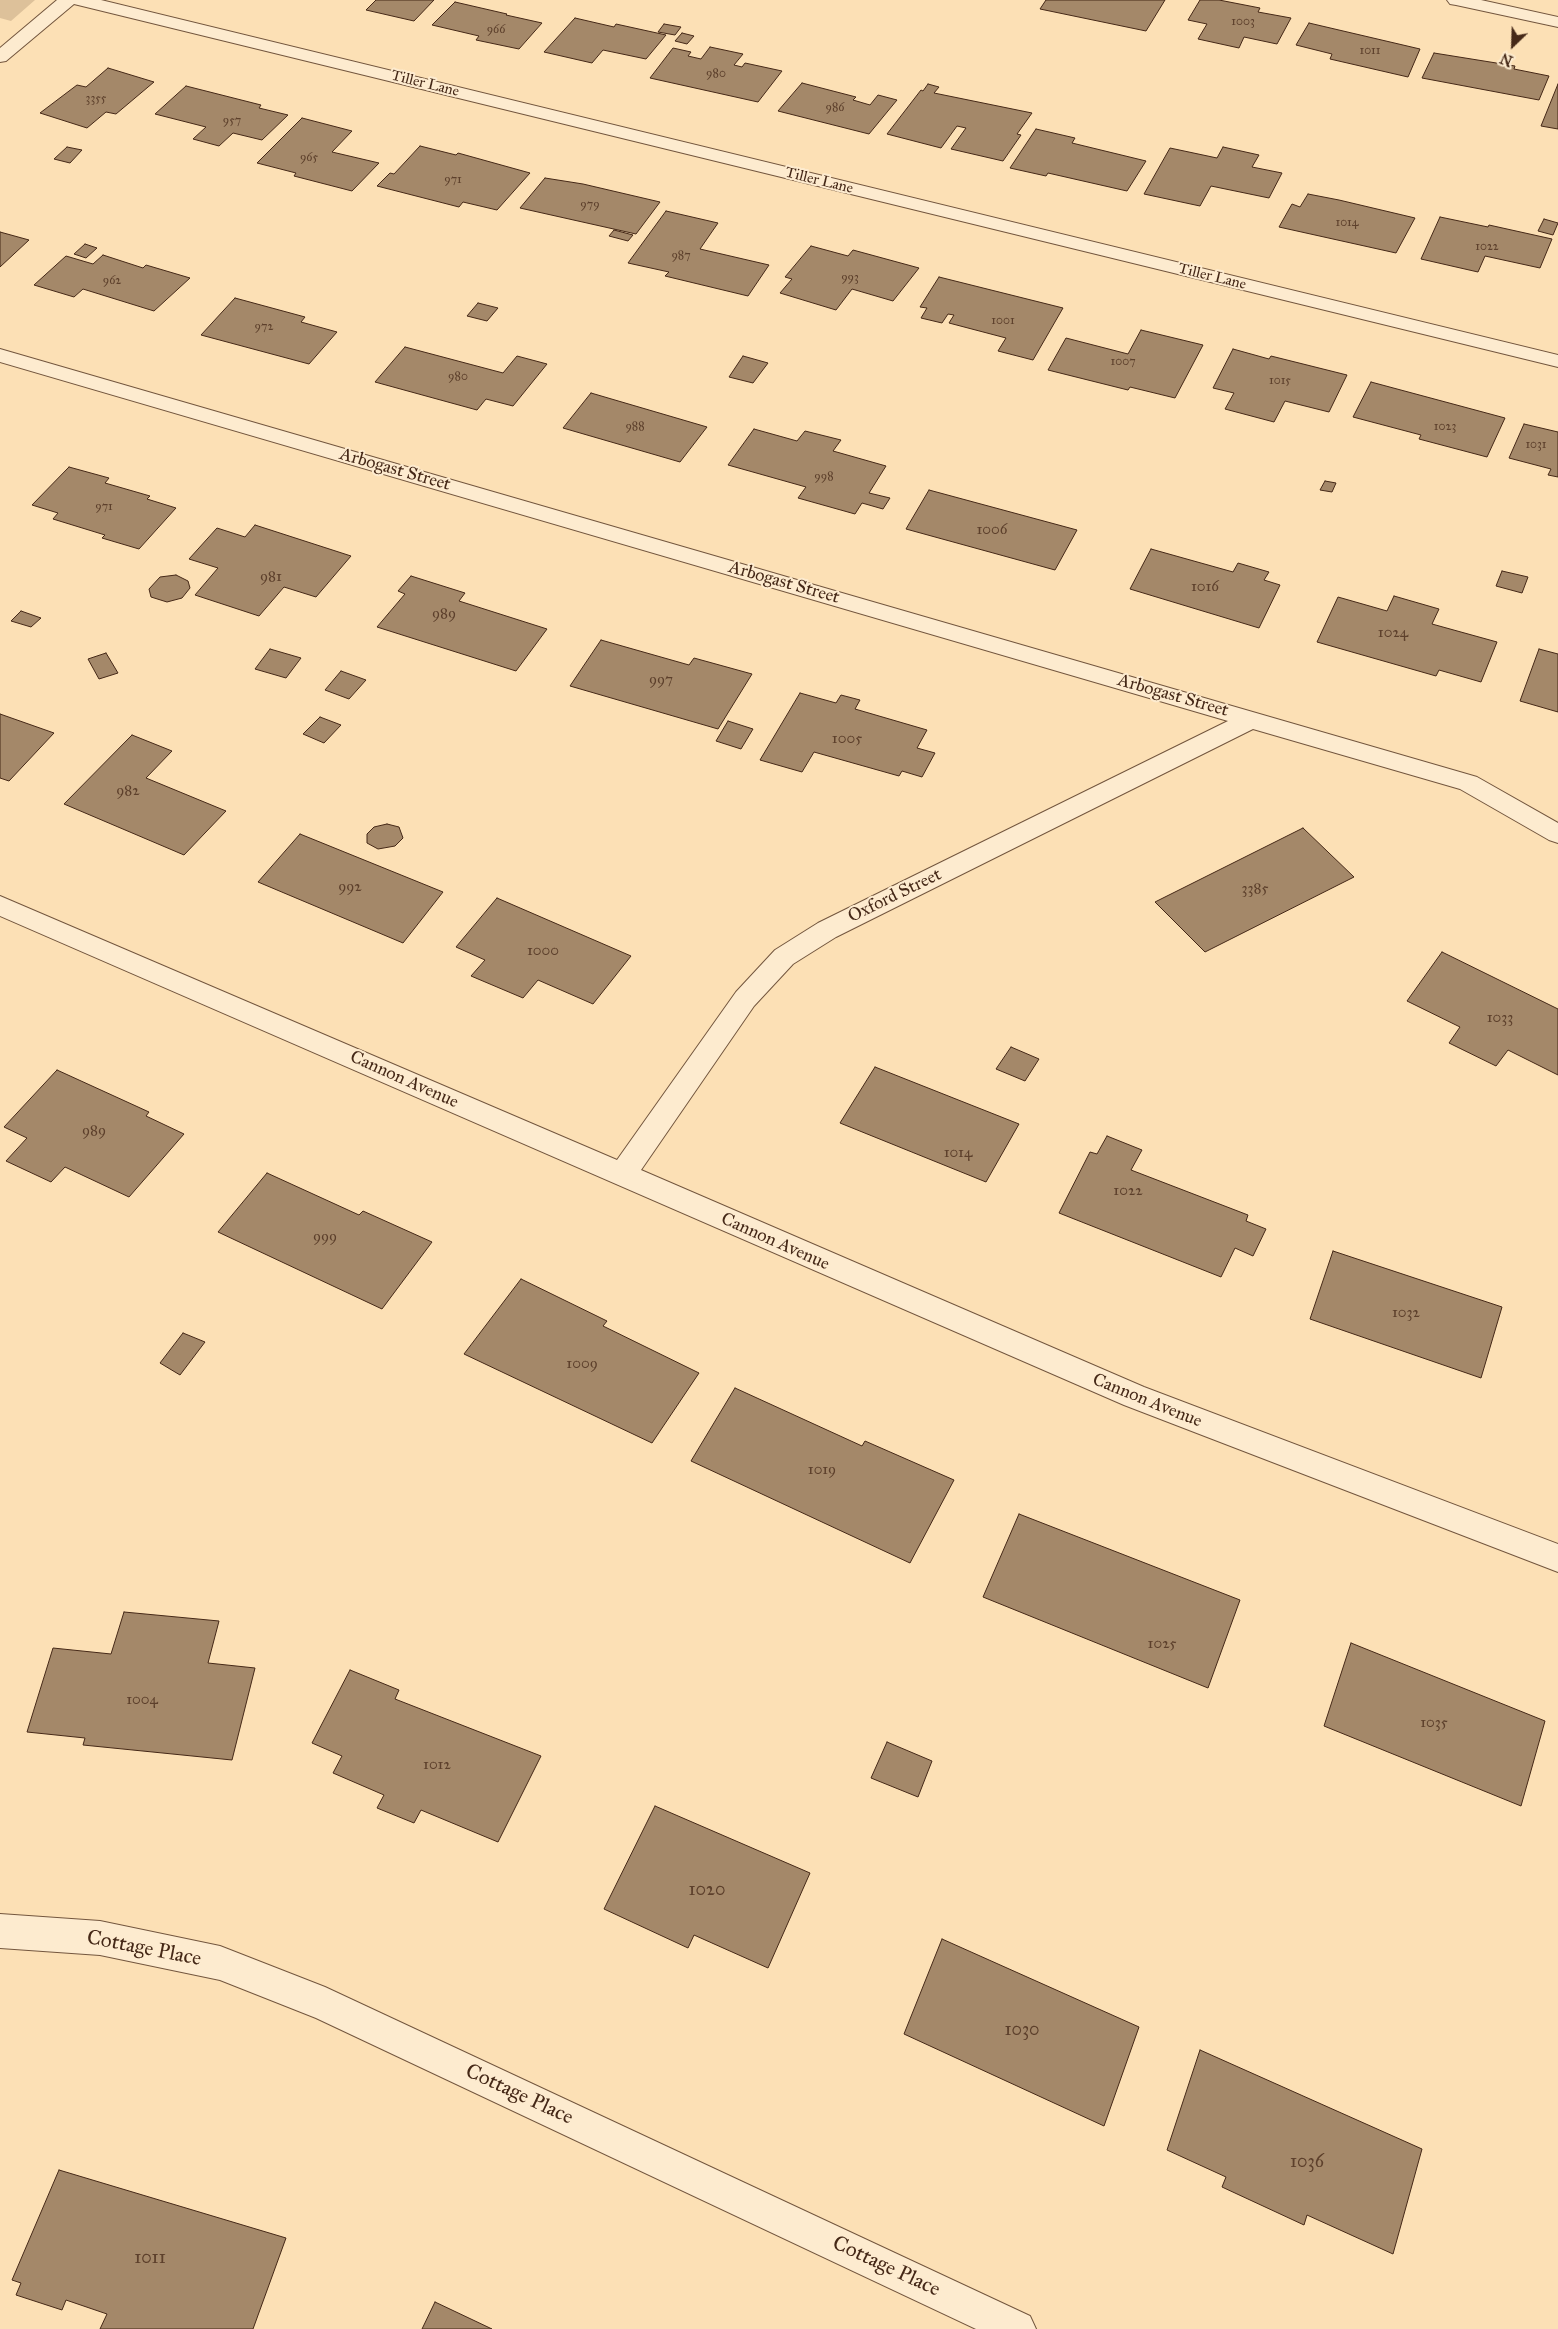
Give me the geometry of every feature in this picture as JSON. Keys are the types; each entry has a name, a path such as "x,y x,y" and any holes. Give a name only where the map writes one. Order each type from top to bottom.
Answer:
{"street":[{"path":"0,57 68,0"},
{"name":"Tiller Lane","path":"79,0 1558,361"},
{"path":"1456,0 1558,22"},
{"name":"Arbogast Street","path":"0,355 1468,783 1558,834"},
{"name":"Oxford Street","path":"622,1175 745,999 784,957 827,930 1253,719"},
{"name":"Cannon Avenue","path":"0,905 1134,1396 1558,1558"},
{"name":"Cottage Place","path":"0,1931 100,1938 220,1963 325,2004 1017,2329"}],"shaded area":[{"path":"0,0 35,0 11,21 0,18"}],"building":[{"path":"376,0 434,0 414,21 366,10"},
{"path":"1046,0 1165,0 1146,31 1040,9"},
{"path":"1200,0 1219,0 1260,8 1258,12 1291,18 1277,44 1244,37 1239,48 1198,39 1207,24 1188,20"},
{"path":"455,2 542,23 519,49 476,40 479,36 432,25"},
{"path":"575,18 614,27 616,24 666,35 646,59 603,50 592,63 544,52"},
{"path":"1309,23 1420,49 1408,77 1330,59 1332,54 1296,45"},
{"path":"664,24 681,27 675,35 658,32"},
{"path":"682,33 694,36 687,44 675,41"},
{"path":"710,47 743,54 734,65 742,67 745,63 782,71 758,102 650,78 673,48 691,52 688,56 701,59"},
{"path":"1434,53 1515,66 1514,69 1549,76 1539,100 1422,78"},
{"path":"108,68 154,82 116,114 106,112 87,128 40,113 77,85 86,87"},
{"path":"802,83 856,97 853,100 870,105 878,95 897,100 869,134 778,111"},
{"path":"928,84 939,87 934,93 1032,113 1017,134 1021,135 1003,161 951,149 966,128 957,126 941,148 887,134 921,90 923,91"},
{"path":"1558,84 1558,129 1541,126"},
{"path":"186,86 261,105 259,108 288,115 262,140 233,133 219,146 193,139 206,127 155,114"},
{"path":"302,118 352,131 332,152 379,163 352,191 294,176 296,173 257,163"},
{"path":"1036,129 1075,138 1072,143 1146,161 1127,191 1048,173 1046,176 1010,168"},
{"path":"420,146 456,155 458,153 530,173 497,210 463,202 459,207 377,186 390,173 394,174"},
{"path":"67,147 82,150 70,163 54,159"},
{"path":"1223,147 1259,155 1252,167 1282,173 1269,198 1211,186 1200,206 1144,194 1170,148 1217,158"},
{"path":"545,178 583,184 660,202 636,234 520,208"},
{"path":"1308,194 1415,218 1396,253 1279,227 1292,204 1300,207"},
{"path":"666,211 718,223 700,249 769,265 748,296 665,276 669,272 628,263"},
{"path":"1440,217 1488,227 1489,225 1552,239 1540,268 1485,256 1478,272 1421,259"},
{"path":"1544,219 1558,223 1553,235 1538,231"},
{"path":"614,230 633,235 628,241 609,236"},
{"path":"0,232 29,240 0,267"},
{"path":"85,244 97,248 86,258 74,254"},
{"path":"811,246 848,256 853,250 919,268 893,301 852,289 836,310 780,293 792,279 785,277"},
{"path":"103,255 143,268 146,265 190,278 154,311 83,289 74,297 34,285 66,256 93,264"},
{"path":"939,277 1063,308 1033,360 998,351 1006,338 949,323 954,315 948,314 942,323 921,318 927,308 920,307"},
{"path":"235,298 305,317 301,322 337,332 309,364 201,335"},
{"path":"478,303 498,308 487,321 467,316"},
{"path":"1141,330 1203,345 1175,398 1130,387 1128,390 1048,370 1066,338 1128,354"},
{"path":"405,347 503,373 517,356 547,364 513,406 486,399 477,410 375,382"},
{"path":"1233,349 1269,359 1271,356 1347,375 1329,412 1285,401 1274,422 1225,409 1234,393 1213,388"},
{"path":"743,356 768,363 753,383 729,377"},
{"path":"1371,382 1505,418 1487,457 1419,439 1421,435 1353,417"},
{"path":"591,393 707,427 680,462 563,428"},
{"path":"1524,424 1558,432 1558,477 1548,475 1551,469 1509,458"},
{"path":"754,429 797,441 805,431 841,440 833,451 886,466 869,493 890,498 883,509 862,503 855,514 798,498 806,487 728,465"},
{"path":"69,467 109,478 105,483 150,496 147,499 176,508 139,549 102,538 105,535 53,519 58,513 32,505"},
{"path":"1325,481 1336,483 1332,492 1320,490"},
{"path":"929,490 1077,530 1055,570 906,529"},
{"path":"255,525 351,556 316,597 284,587 259,616 195,595 218,568 189,559 217,528 245,537"},
{"path":"1151,549 1233,572 1238,563 1269,572 1264,580 1280,585 1259,628 1130,589"},
{"path":"1502,571 1528,577 1522,593 1496,586"},
{"path":"176,575 188,581 190,588 182,598 167,602 151,597 149,589 160,577"},
{"path":"411,576 465,593 459,601 547,629 516,671 377,627 405,594 398,591"},
{"path":"1394,596 1439,609 1432,624 1497,642 1481,682 1439,670 1436,676 1317,642 1338,597 1387,611"},
{"path":"21,611 41,618 31,627 11,621"},
{"path":"601,640 689,665 694,658 752,674 718,729 570,686"},
{"path":"270,649 301,658 286,678 255,669"},
{"path":"1539,649 1558,654 1558,712 1520,701"},
{"path":"106,653 118,673 99,679 88,659"},
{"path":"341,671 366,680 349,699 325,690"},
{"path":"800,693 836,703 841,695 860,700 855,709 927,730 917,748 935,753 922,777 902,771 899,776 814,752 802,772 760,760"},
{"path":"0,714 54,733 9,781 0,778"},
{"path":"320,717 341,725 324,743 303,734"},
{"path":"728,721 753,729 741,749 716,741"},
{"path":"132,735 172,751 146,778 226,811 184,855 64,804"},
{"path":"387,824 399,827 403,838 395,846 378,849 367,843 367,834 374,827"},
{"path":"1303,828 1354,877 1205,952 1155,902"},
{"path":"300,834 443,892 403,943 258,882"},
{"path":"497,898 631,956 593,1004 538,980 523,998 471,976 485,960 456,947"},
{"path":"1442,952 1558,1009 1558,1075 1508,1050 1496,1066 1449,1043 1460,1027 1407,1001"},
{"path":"1011,1047 1039,1059 1025,1081 996,1069"},
{"path":"875,1067 1019,1124 986,1182 840,1123"},
{"path":"57,1070 149,1112 146,1116 184,1134 129,1197 65,1167 51,1182 6,1161 27,1138 4,1127"},
{"path":"1107,1136 1142,1150 1131,1170 1248,1215 1246,1221 1266,1229 1253,1256 1235,1248 1221,1277 1059,1213 1090,1152 1097,1154"},
{"path":"267,1173 359,1215 363,1211 432,1242 382,1309 218,1232"},
{"path":"1333,1251 1502,1307 1481,1378 1310,1319"},
{"path":"521,1279 607,1321 603,1326 699,1373 652,1443 464,1354"},
{"path":"183,1333 205,1342 180,1375 160,1363"},
{"path":"735,1388 862,1446 865,1441 954,1480 910,1563 691,1461"},
{"path":"1019,1514 1240,1600 1208,1688 983,1597"},
{"path":"124,1612 219,1621 208,1663 255,1668 232,1760 83,1745 85,1738 27,1732 53,1648 111,1654"},
{"path":"1351,1643 1545,1721 1521,1806 1324,1726"},
{"path":"350,1670 399,1690 395,1699 541,1756 498,1842 421,1810 414,1823 377,1808 384,1795 333,1773 342,1756 312,1743"},
{"path":"887,1742 932,1761 918,1797 871,1778"},
{"path":"655,1806 810,1873 768,1968 694,1935 688,1948 604,1909"},
{"path":"942,1939 1139,2027 1104,2126 904,2034"},
{"path":"1200,2050 1422,2149 1393,2254 1307,2215 1304,2225 1222,2187 1226,2177 1167,2150"},
{"path":"59,2170 286,2238 253,2329 100,2329 107,2314 66,2300 62,2310 16,2295 21,2283 12,2280"},
{"path":"435,2302 492,2329 422,2329"}]}
